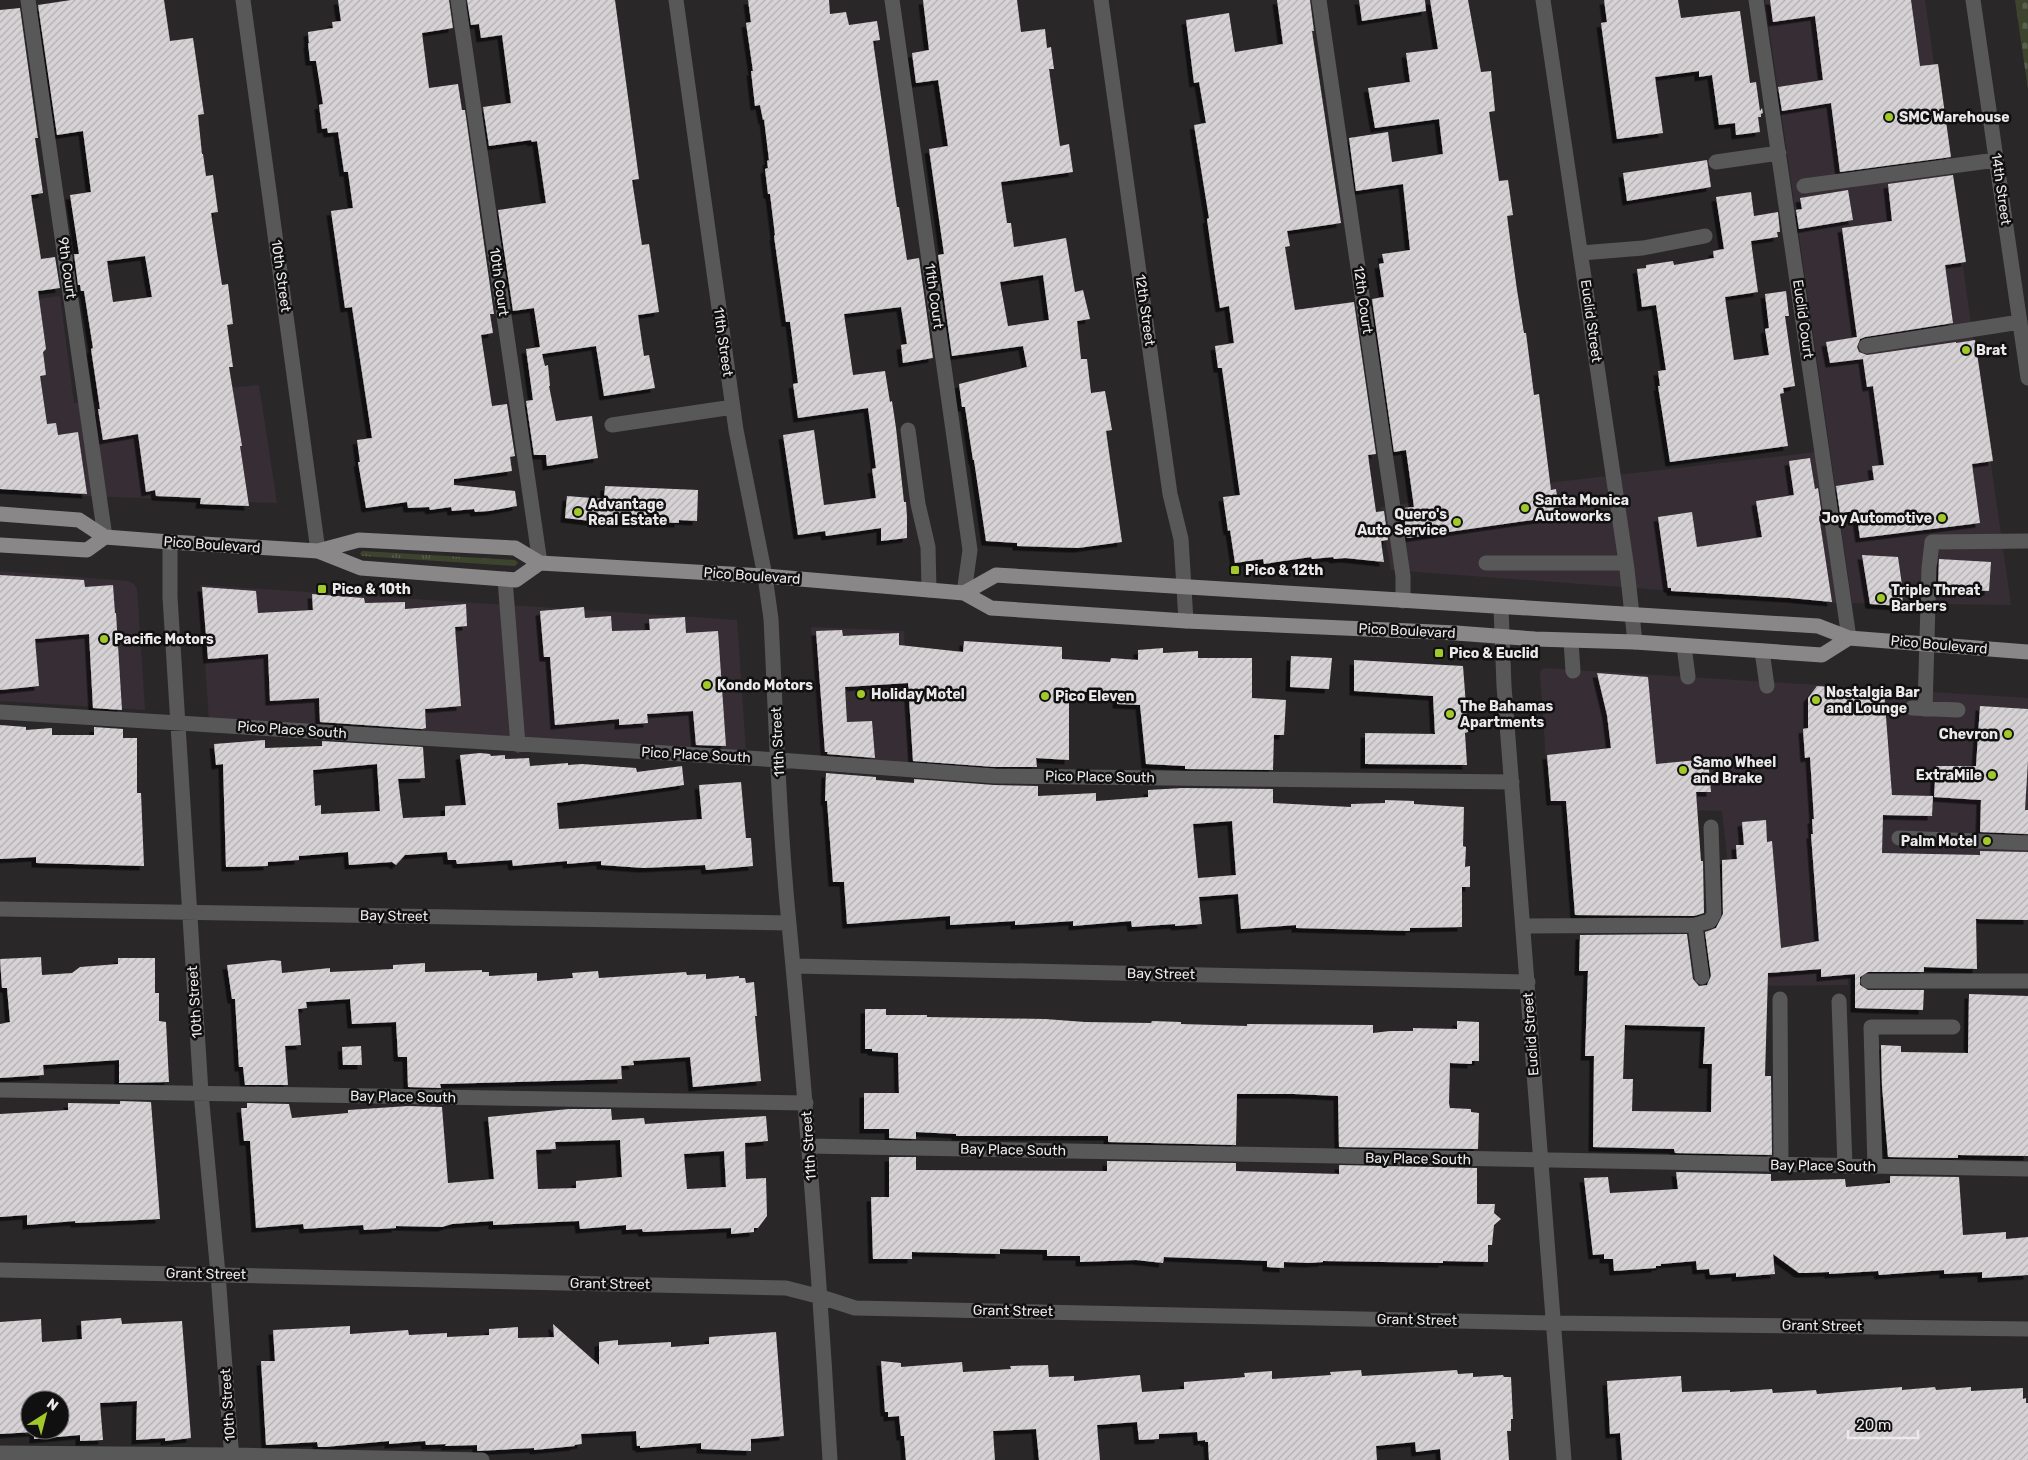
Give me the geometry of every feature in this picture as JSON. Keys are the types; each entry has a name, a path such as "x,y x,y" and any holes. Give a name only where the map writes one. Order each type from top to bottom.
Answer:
{"main road":[{"name":"Pico Boulevard","path":"0,514 79,520 105,536 318,551 361,568 516,580 540,563"},
{"path":"0,545 87,550 105,536"},
{"name":"Pico Boulevard","path":"318,551 359,540 515,548 540,563 765,576 964,593 991,608 1186,621 1635,642 1822,655 1849,638"},
{"name":"Pico Boulevard","path":"964,593 996,575 1818,626 1849,638 2028,652"}],"street":[{"name":"9th Court","path":"28,0 105,536"},
{"name":"10th Street","path":"242,0 318,551"},
{"name":"10th Court","path":"458,0 540,563"},
{"name":"11th Street","path":"676,0 732,407 765,576 771,619 789,924 806,1103 821,1297 830,1460"},
{"name":"11th Court","path":"892,0 970,550 964,593"},
{"name":"12th Street","path":"1101,0 1170,494 1181,539 1186,621"},
{"name":"12th Court","path":"1320,0 1402,576 1403,601"},
{"name":"Euclid Street","path":"1544,0 1626,563 1635,642"},
{"name":"Euclid Court","path":"1756,0 1849,638"},
{"name":"14th Street","path":"1973,0 2028,378"},
{"path":"1716,162 1779,152"},
{"path":"1804,186 1996,160"},
{"path":"1582,253 1643,248 1706,236"},
{"path":"1866,346 2020,322"},
{"path":"612,425 732,407"},
{"path":"908,430 918,504 928,547 929,590"},
{"path":"1958,710 1919,709 1927,644 1932,542 2028,541"},
{"name":"10th Street","path":"170,542 170,597 201,1093 218,1274 231,1457"},
{"path":"1486,563 1626,563"},
{"path":"505,579 518,744"},
{"name":"Euclid Street","path":"1501,607 1501,636 1552,1323 1564,1460"},
{"path":"1570,640 1573,671"},
{"path":"1684,646 1688,677"},
{"path":"1762,652 1767,686"},
{"name":"Pico Place South","path":"0,712 778,760 995,776 1512,782"},
{"path":"1523,926 1695,925 1710,921 1714,914 1712,828"},
{"path":"1899,838 2028,843"},
{"name":"Bay Street","path":"0,909 789,924"},
{"path":"1695,925 1702,977"},
{"name":"Bay Street","path":"794,966 1528,982"},
{"path":"1868,981 2028,981"},
{"path":"1780,999 1781,1165"},
{"path":"1839,1001 1845,1166"},
{"path":"1875,1166 1871,1027 1953,1027"},
{"name":"Bay Place South","path":"0,1090 806,1103"},
{"name":"Bay Place South","path":"808,1146 2028,1169"},
{"name":"Grant Street","path":"0,1270 786,1288 856,1308 1552,1323 2028,1329"},
{"path":"0,1453 482,1460"}],"shaded area":[{"path":"1765,0 1925,0 2011,605 1852,603"},
{"path":"60,296 74,403 259,385 277,503 86,496 0,489 0,304"},
{"path":"1816,452 1837,603 1391,570 1380,507 1556,482"},
{"path":"0,571 128,581 134,584 137,589 145,710 0,701"},
{"path":"200,585 737,620 746,751 209,721"},
{"name":"Holiday Motel","path":"811,627 904,631 911,763 820,758"},
{"path":"1543,668 2028,698 2028,885 1846,881 1848,985 1741,986 1722,811 1549,806 1540,672"}],"green space":[{"path":"2015,0 2028,0 2028,89"},
{"path":"362,551 515,560 518,563 515,566 362,556 360,554"}],"building":[{"path":"71,0 164,0 170,41 193,38 204,114 198,115 202,154 206,176 213,175 218,212 211,213 222,285 228,284 233,324 227,325 233,367 229,367 242,446 240,446 249,506 200,504 201,498 156,496 155,490 146,492 138,434 103,440 91,349 93,348 84,291 81,291 80,285 78,285 74,254 79,254 70,195 91,192 83,131 57,135 38,5","holes":["145,256 152,297 113,302 107,261"]},
{"path":"338,0 449,0 453,28 422,33 429,88 458,84 462,110 465,110 494,314 490,314 493,333 481,335 492,406 507,404 515,456 510,457 512,471 454,479 454,485 515,491 517,506 475,512 474,509 452,511 451,507 430,510 429,507 408,508 407,502 366,508 358,462 360,462 357,440 372,438 352,307 345,308 331,211 353,208 348,172 344,172 338,132 328,133 327,128 322,129 319,105 323,104 316,61 310,61 308,43 308,32 333,28 332,22 341,21"},
{"path":"467,0 615,0 639,179 632,180 642,245 649,244 659,312 638,315 644,356 649,355 655,388 604,396 596,346 542,354 545,366 548,365 549,386 556,421 592,416 598,458 547,466 546,455 534,455 526,401 533,400 526,349 540,347 534,308 513,311 498,210 546,203 537,141 532,142 531,140 489,146 483,107 511,103 502,35 481,38 479,24 471,25"},
{"path":"748,0 829,0 830,14 846,12 849,25 877,21 880,40 873,41 897,207 899,207 907,260 919,258 933,358 903,363 901,345 907,344 901,307 844,314 853,375 885,371 890,402 892,401 904,502 906,502 907,538 881,541 881,528 826,536 825,531 798,535 783,435 814,430 824,505 876,498 872,469 876,468 868,408 798,418 793,384 798,383 790,322 786,322 770,194 768,194 765,169 768,168 767,161 769,160 764,119 760,105 755,106 751,71 753,71 746,23 751,22"},
{"path":"923,0 1017,0 1021,32 1045,29 1047,48 1051,47 1054,69 1049,69 1060,146 1069,144 1073,172 1001,182 1007,223 1011,223 1014,247 1066,238 1075,292 1083,290 1090,319 1077,321 1081,359 1087,359 1091,393 1105,391 1112,430 1106,431 1122,542 1078,548 1017,546 1017,543 986,541 965,407 962,407 959,384 1027,367 1023,346 952,356 938,255 944,254 929,149 948,146 938,80 916,83 912,53 929,50","holes":["1043,275 1049,320 1008,326 1000,282"]},
{"path":"1277,0 1310,0 1314,31 1312,31 1341,223 1287,231 1290,246 1285,247 1295,310 1354,302 1376,454 1368,455 1376,512 1384,511 1388,540 1381,541 1384,562 1345,558 1334,559 1333,557 1312,559 1311,557 1264,564 1263,559 1235,563 1230,530 1228,531 1223,497 1240,495 1222,368 1218,368 1215,346 1234,343 1229,306 1220,308 1214,269 1207,219 1209,218 1194,125 1206,123 1199,82 1194,83 1186,20 1229,13 1235,52 1283,44"},
{"path":"1359,0 1425,0 1426,11 1362,21"},
{"path":"1430,0 1468,0 1481,72 1491,71 1495,111 1489,112 1499,181 1508,180 1513,215 1507,216 1517,290 1524,333 1526,333 1534,395 1539,394 1551,490 1556,489 1560,516 1407,538 1403,508 1414,507 1406,450 1394,452 1372,299 1384,297 1379,264 1384,263 1382,254 1410,250 1403,184 1356,191 1349,138 1388,132 1392,162 1443,154 1439,119 1375,128 1368,88 1410,82 1406,53 1438,49"},
{"path":"1604,0 1678,0 1681,18 1740,11 1750,83 1756,82 1760,111 1762,108 1763,113 1761,117 1758,117 1760,132 1736,135 1735,123 1719,125 1712,75 1699,77 1699,71 1655,77 1663,133 1617,139 1601,23 1607,22"},
{"path":"1770,0 1911,0 1920,66 1938,64 1951,157 1840,172 1831,103 1782,111 1778,87 1823,80 1815,16 1773,22"},
{"path":"20,8 38,138 35,138 43,193 31,195 41,259 55,257 60,288 38,291 46,349 43,352 46,375 40,376 47,424 56,423 58,435 78,432 87,494 0,489 0,10"},
{"path":"1707,160 1711,187 1627,201 1623,173"},
{"path":"1953,175 1966,262 1945,265 1953,323 1865,337 1860,339 1857,347 1859,352 1867,355 1975,340 1993,461 1972,464 1980,523 1860,538 1856,511 1840,513 1836,486 1874,480 1872,466 1884,465 1873,386 1867,387 1863,359 1830,363 1826,342 1857,337 1842,228 1892,221 1888,184"},
{"path":"1848,190 1853,220 1799,229 1796,210 1802,209 1800,198"},
{"path":"1751,192 1754,216 1778,212 1780,232 1777,232 1778,237 1751,241 1758,292 1725,297 1734,360 1769,355 1765,329 1769,328 1765,294 1786,291 1789,316 1785,316 1795,386 1783,388 1784,393 1780,394 1788,446 1670,462 1658,386 1660,386 1658,371 1666,370 1656,305 1642,307 1637,269 1646,268 1646,265 1673,261 1674,265 1714,258 1713,251 1724,249 1716,197"},
{"path":"1810,458 1815,489 1818,488 1822,516 1819,516 1832,602 1671,591 1671,588 1668,588 1658,517 1692,512 1697,547 1762,537 1756,501 1794,495 1789,461"},
{"path":"605,486 698,490 697,521 679,520 679,523 626,521 627,517 592,515 591,521 565,518 567,496 604,499"},
{"path":"1862,555 1898,557 1903,592 1902,606 1870,604"},
{"path":"1939,559 1991,562 1989,591 1938,588"},
{"path":"0,575 84,580 85,587 113,585 122,710 93,708 89,634 35,639 39,686 0,690"},
{"path":"202,587 256,591 258,613 313,610 312,594 364,598 365,603 405,602 405,609 466,604 467,626 455,627 461,706 425,709 426,728 422,729 320,722 319,698 270,701 268,654 208,659"},
{"path":"584,607 585,618 611,616 612,631 650,630 649,619 685,617 686,633 718,631 726,746 696,745 693,711 647,714 648,723 619,725 619,719 555,725 550,657 544,657 540,611"},
{"path":"842,630 843,636 899,633 899,645 963,652 964,641 1062,647 1062,659 1110,662 1111,658 1138,660 1138,650 1163,648 1163,653 1198,651 1198,658 1252,658 1252,698 1286,700 1284,735 1274,735 1273,770 1185,769 1185,766 1146,764 1140,705 1117,704 1118,690 1069,693 1069,760 1036,758 1037,767 995,767 913,761 908,683 845,687 847,722 872,721 875,758 827,754 828,752 825,752 816,631"},
{"path":"1291,656 1332,658 1329,689 1290,687"},
{"name":"The Bahamas Apartments","path":"1354,660 1463,666 1468,732 1465,733 1467,765 1365,764 1365,733 1435,734 1433,696 1354,691"},
{"path":"1597,673 1648,677 1656,764 1708,759 1711,792 1696,792 1701,861 1703,861 1704,913 1694,916 1575,915 1566,801 1551,801 1547,755 1611,748 1607,715"},
{"path":"1817,686 1884,691 1892,795 1933,796 1932,816 1883,815 1882,853 1980,855 1980,851 2028,852 2028,920 1976,919 1977,969 1924,967 1924,972 1868,972 1860,977 1860,985 1868,990 1924,990 1923,1010 1855,1008 1855,974 1821,977 1821,969 1768,973 1765,1076 1771,1076 1772,1155 1675,1153 1674,1149 1593,1147 1594,1056 1585,1056 1588,971 1579,971 1580,935 1687,934 1693,979 1699,986 1707,985 1711,976 1705,932 1716,928 1723,914 1722,860 1737,859 1736,845 1744,845 1742,822 1766,820 1767,842 1772,841 1781,948 1819,941 1811,834 1813,834 1812,819 1814,819 1810,757 1805,758 1803,729 1808,728 1808,698","holes":["1625,1025 1705,1027 1703,1064 1712,1064 1711,1112 1632,1111 1633,1079 1623,1079"]},
{"path":"1980,706 2028,709 2028,761 2025,810 2028,810 2028,834 1980,832 1981,800 1934,797 1936,766 1976,766"},
{"path":"0,725 26,727 26,730 52,728 52,735 94,735 94,727 123,729 123,738 137,738 137,793 141,793 144,866 36,863 36,857 0,859"},
{"path":"265,740 265,748 322,746 322,741 423,747 425,778 398,779 403,818 445,816 445,806 466,805 460,755 480,753 490,754 491,756 505,755 505,759 529,758 530,766 568,763 568,765 582,764 636,768 637,772 682,766 684,785 557,803 559,829 702,819 699,785 741,782 746,838 751,838 753,866 706,870 705,865 644,868 601,865 601,861 567,864 567,861 513,866 512,860 457,864 456,860 448,860 447,852 405,855 396,865 392,862 349,865 348,852 299,856 299,860 268,862 268,866 226,867 223,764 216,765 214,744","holes":["377,764 380,811 321,814 321,805 315,806 313,770"]},
{"path":"826,773 876,777 876,780 914,783 914,779 1038,786 1038,796 1096,793 1096,801 1148,797 1148,790 1183,788 1273,789 1273,803 1351,807 1351,804 1385,803 1385,800 1414,801 1414,804 1464,807 1463,846 1466,847 1465,867 1470,866 1470,887 1462,887 1462,927 1410,928 1410,931 1296,928 1296,925 1241,929 1238,894 1199,897 1202,924 1132,927 1131,921 1073,926 1073,921 1015,925 1015,921 950,925 950,916 847,924 844,882 833,882 827,801 825,801","holes":["1232,821 1236,875 1198,878 1193,824"]},
{"path":"41,957 42,975 72,973 80,967 118,964 118,958 155,958 155,993 159,993 159,1021 166,1022 169,1082 119,1083 119,1060 43,1065 44,1075 0,1078 0,1024 10,1022 7,988 2,988 0,959"},
{"path":"273,960 281,961 282,973 330,968 330,972 393,969 393,965 425,963 425,972 482,970 482,972 489,972 489,976 537,973 537,981 573,978 572,973 598,971 599,978 686,972 687,975 706,974 706,979 739,976 739,978 745,978 746,983 754,982 761,1081 693,1087 690,1057 633,1061 634,1065 621,1066 622,1079 440,1084 441,1088 408,1087 407,1057 398,1057 396,1022 352,1024 350,999 306,1002 307,1008 298,1009 301,1045 285,1046 288,1085 245,1085 243,1067 239,1067 235,999 232,999 227,965"},
{"path":"1969,994 2028,996 2028,1156 1888,1157 1882,1086 1881,1045 1901,1046 1901,1052 1968,1053"},
{"path":"865,1009 886,1009 886,1015 1045,1019 1085,1022 1151,1023 1152,1021 1247,1026 1247,1024 1373,1025 1373,1033 1413,1031 1413,1028 1457,1029 1457,1021 1479,1022 1479,1061 1472,1061 1472,1064 1450,1063 1449,1103 1450,1108 1471,1109 1471,1112 1479,1113 1478,1149 1339,1147 1338,1096 1294,1094 1237,1094 1236,1145 1108,1142 1108,1136 956,1136 956,1134 916,1132 916,1139 889,1138 889,1129 864,1129 864,1093 899,1093 898,1053 865,1049"},
{"path":"361,1046 362,1065 343,1065 342,1047"},
{"path":"120,1101 151,1102 160,1219 75,1223 75,1221 27,1225 27,1215 0,1217 0,1114 68,1110 68,1103 120,1104"},
{"path":"247,1103 289,1104 292,1118 348,1113 348,1110 408,1106 442,1107 448,1183 494,1179 488,1117 569,1109 611,1109 612,1120 644,1118 645,1124 766,1116 768,1141 745,1143 746,1179 766,1178 767,1216 758,1228 754,1228 754,1232 731,1234 731,1228 643,1232 642,1229 626,1230 626,1225 580,1229 579,1221 493,1225 493,1221 452,1224 442,1227 396,1226 396,1228 364,1230 363,1225 304,1229 303,1224 256,1228 250,1141 244,1141 241,1108 247,1108","holes":["620,1140 622,1177 576,1181 576,1188 538,1189 536,1150 556,1149 555,1142","724,1151 726,1187 687,1189 684,1154"]},
{"path":"889,1157 916,1157 916,1170 1107,1171 1107,1161 1236,1163 1236,1171 1339,1174 1339,1165 1477,1168 1477,1204 1495,1204 1494,1213 1501,1219 1494,1225 1492,1245 1488,1245 1488,1262 1284,1262 1284,1268 1267,1267 1267,1261 1164,1257 1163,1263 1136,1260 1080,1262 1080,1256 1047,1256 1047,1250 1000,1249 1000,1254 912,1252 912,1259 873,1259 871,1197 889,1197"},
{"path":"1676,1172 1771,1174 1771,1181 1845,1179 1846,1187 1890,1183 1890,1176 1959,1177 1963,1235 2006,1232 2006,1239 2028,1237 2028,1275 1982,1278 1982,1272 1944,1274 1944,1270 1879,1275 1878,1271 1829,1274 1829,1272 1799,1273 1773,1254 1775,1274 1736,1277 1736,1273 1710,1275 1709,1269 1697,1270 1696,1261 1661,1264 1661,1266 1656,1266 1656,1268 1614,1271 1613,1259 1604,1259 1604,1254 1593,1255 1584,1178 1608,1177 1610,1193 1678,1189"},
{"path":"121,1318 122,1324 182,1321 191,1438 165,1441 165,1438 136,1440 137,1401 100,1403 103,1440 80,1441 80,1435 70,1436 70,1390 20,1390 20,1433 0,1434 0,1322 41,1319 42,1342 82,1339 81,1321"},
{"path":"553,1324 599,1365 599,1342 618,1340 618,1345 671,1342 671,1347 709,1344 709,1337 776,1332 784,1436 751,1439 751,1451 701,1449 701,1443 640,1448 640,1446 637,1446 636,1431 581,1434 582,1444 534,1450 534,1448 477,1451 477,1445 426,1445 425,1441 389,1444 389,1441 325,1447 318,1447 317,1442 266,1445 261,1361 275,1361 273,1330 350,1326 350,1334 408,1330 409,1335 447,1333 447,1337 489,1335 489,1329 518,1327 518,1338 554,1337"},
{"path":"881,1361 901,1363 901,1367 962,1362 963,1372 1011,1369 1010,1366 1048,1365 1049,1377 1074,1376 1074,1381 1140,1375 1142,1392 1184,1389 1184,1382 1245,1377 1244,1373 1272,1371 1272,1379 1331,1375 1330,1372 1361,1370 1362,1376 1457,1370 1458,1374 1473,1373 1473,1377 1503,1375 1504,1377 1511,1377 1513,1419 1511,1419 1511,1431 1507,1431 1509,1460 1441,1460 1440,1449 1416,1452 1415,1442 1376,1446 1377,1460 1209,1460 1208,1442 1205,1442 1205,1440 1198,1441 1197,1432 1159,1434 1159,1439 1139,1440 1137,1422 1097,1425 1100,1460 1039,1460 1036,1429 993,1431 995,1460 906,1460 904,1436 901,1436 899,1416 888,1417 888,1412 885,1412"},
{"path":"1681,1376 1682,1392 1730,1390 1730,1392 1772,1389 1773,1393 1816,1390 1817,1394 1902,1387 1902,1390 1935,1387 1936,1390 1971,1387 1971,1391 2023,1388 2023,1399 2026,1398 2026,1403 2028,1403 2028,1460 1622,1460 1620,1433 1610,1434 1607,1381"}],"place":[{"name":"SMC Warehouse","path":"1889,117"},
{"name":"Brat","path":"1966,350"},
{"name":"Santa Monica Autoworks","path":"1525,508"},
{"name":"Advantage Real Estate","path":"578,512"},
{"name":"Joy Automotive","path":"1942,518"},
{"name":"Quero's Auto Service","path":"1457,522"},
{"name":"Pico & 12th","path":"1235,570"},
{"name":"Pico & 10th","path":"322,589"},
{"name":"Triple Threat Barbers","path":"1881,598"},
{"name":"Pacific Motors","path":"104,639"},
{"name":"Pico & Euclid","path":"1439,653"},
{"name":"Kondo Motors","path":"707,685"},
{"name":"Holiday Motel","path":"861,694"},
{"name":"Pico Eleven","path":"1045,696"},
{"name":"Nostalgia Bar and Lounge","path":"1816,700"},
{"name":"The Bahamas Apartments","path":"1450,714"},
{"name":"Chevron","path":"2008,734"},
{"name":"Samo Wheel and Brake","path":"1683,770"},
{"name":"ExtraMile","path":"1992,775"},
{"name":"Palm Motel","path":"1987,841"}]}
